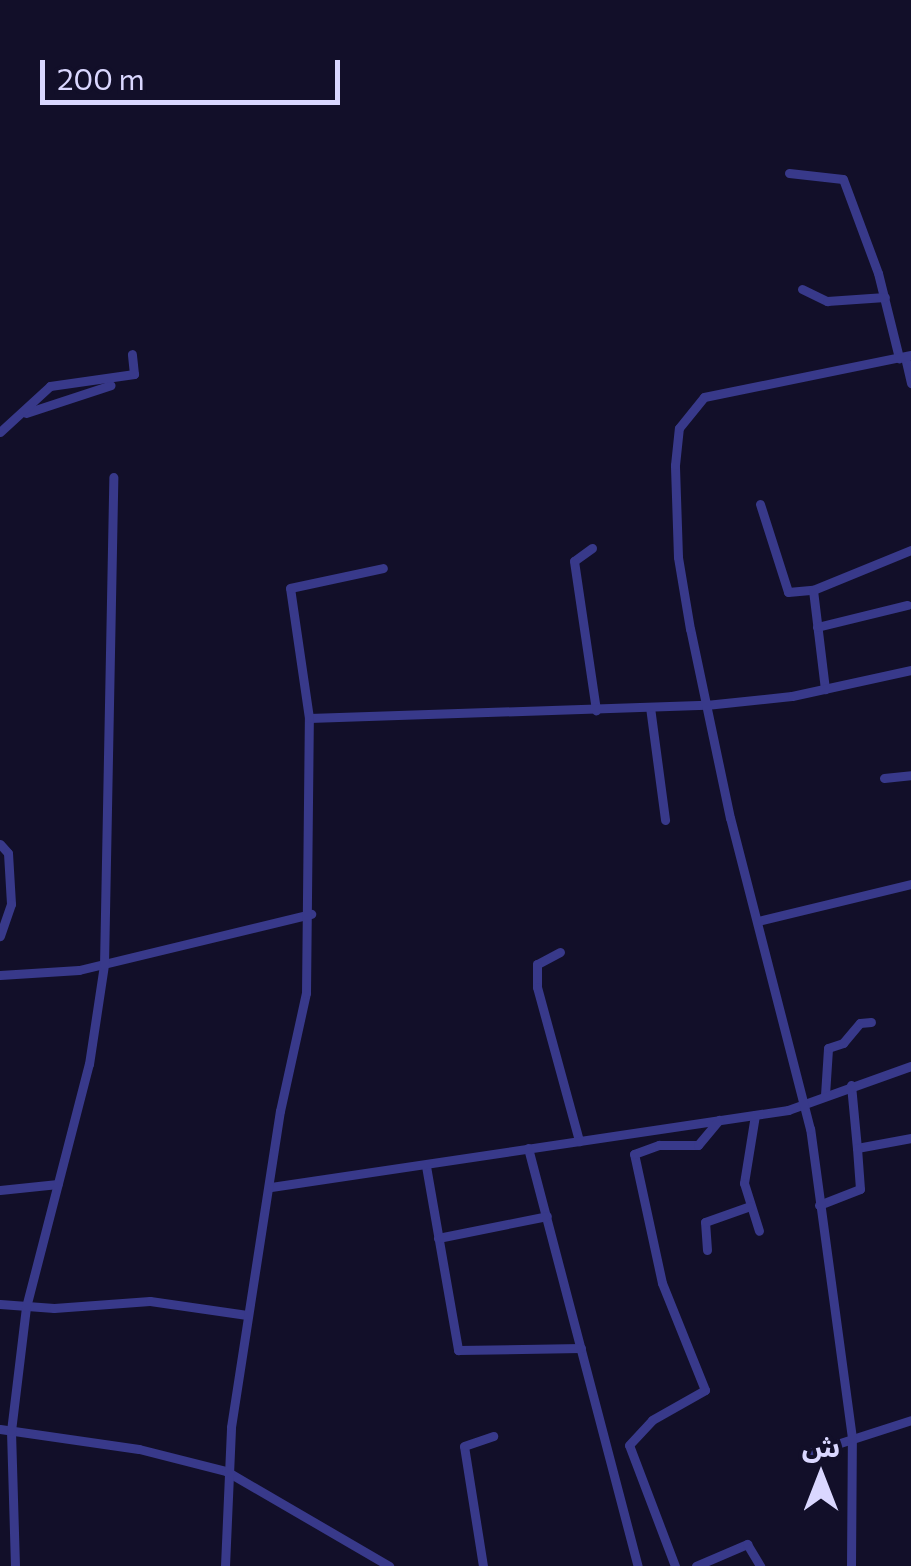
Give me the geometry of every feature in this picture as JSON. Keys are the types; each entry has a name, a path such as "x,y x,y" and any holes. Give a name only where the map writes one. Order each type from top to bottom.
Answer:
{"street":[{"path":"789,172 843,178 911,383"},
{"path":"802,289 827,301 884,298"},
{"path":"24,414 134,374 132,354"},
{"path":"850,1566 852,1438 806,1104 706,705 678,557 676,453 685,416 717,391 905,357"},
{"path":"0,432 24,414 50,386 124,378"},
{"path":"15,1566 5,1430 26,1307 89,1064 104,966 113,477"},
{"path":"760,504 783,588 813,590 911,550"},
{"path":"592,548 574,560 596,710"},
{"path":"224,1566 226,1471 247,1315 303,1016 311,914 309,718 290,588 382,568"},
{"path":"813,590 825,689"},
{"path":"817,627 906,604"},
{"path":"309,718 706,705 825,689 911,670"},
{"path":"650,707 665,820"},
{"path":"884,778 911,775"},
{"path":"0,844 8,853 11,904 0,936"},
{"path":"758,922 911,884"},
{"path":"0,975 104,966 311,914"},
{"path":"560,952 536,964 537,987 580,1140"},
{"path":"825,1096 828,1048 844,1043 860,1023 871,1022"},
{"path":"271,1187 755,1114 806,1104 911,1066"},
{"path":"819,1205 860,1189 851,1085"},
{"path":"755,1114 744,1183 759,1232"},
{"path":"675,1566 629,1445 652,1420 705,1390 662,1282 634,1154 659,1144 698,1144 720,1120"},
{"path":"857,1148 911,1138"},
{"path":"528,1148 638,1566"},
{"path":"426,1166 458,1350 581,1348"},
{"path":"0,1190 58,1184"},
{"path":"707,1250 705,1222 750,1206"},
{"path":"438,1238 547,1216"},
{"path":"0,1304 26,1307 138,1300 247,1315"},
{"path":"806,1454 911,1420"},
{"path":"5,1430 139,1449 226,1471 389,1566"},
{"path":"483,1566 464,1446 493,1436"},
{"path":"696,1566 747,1544 760,1566"}]}
